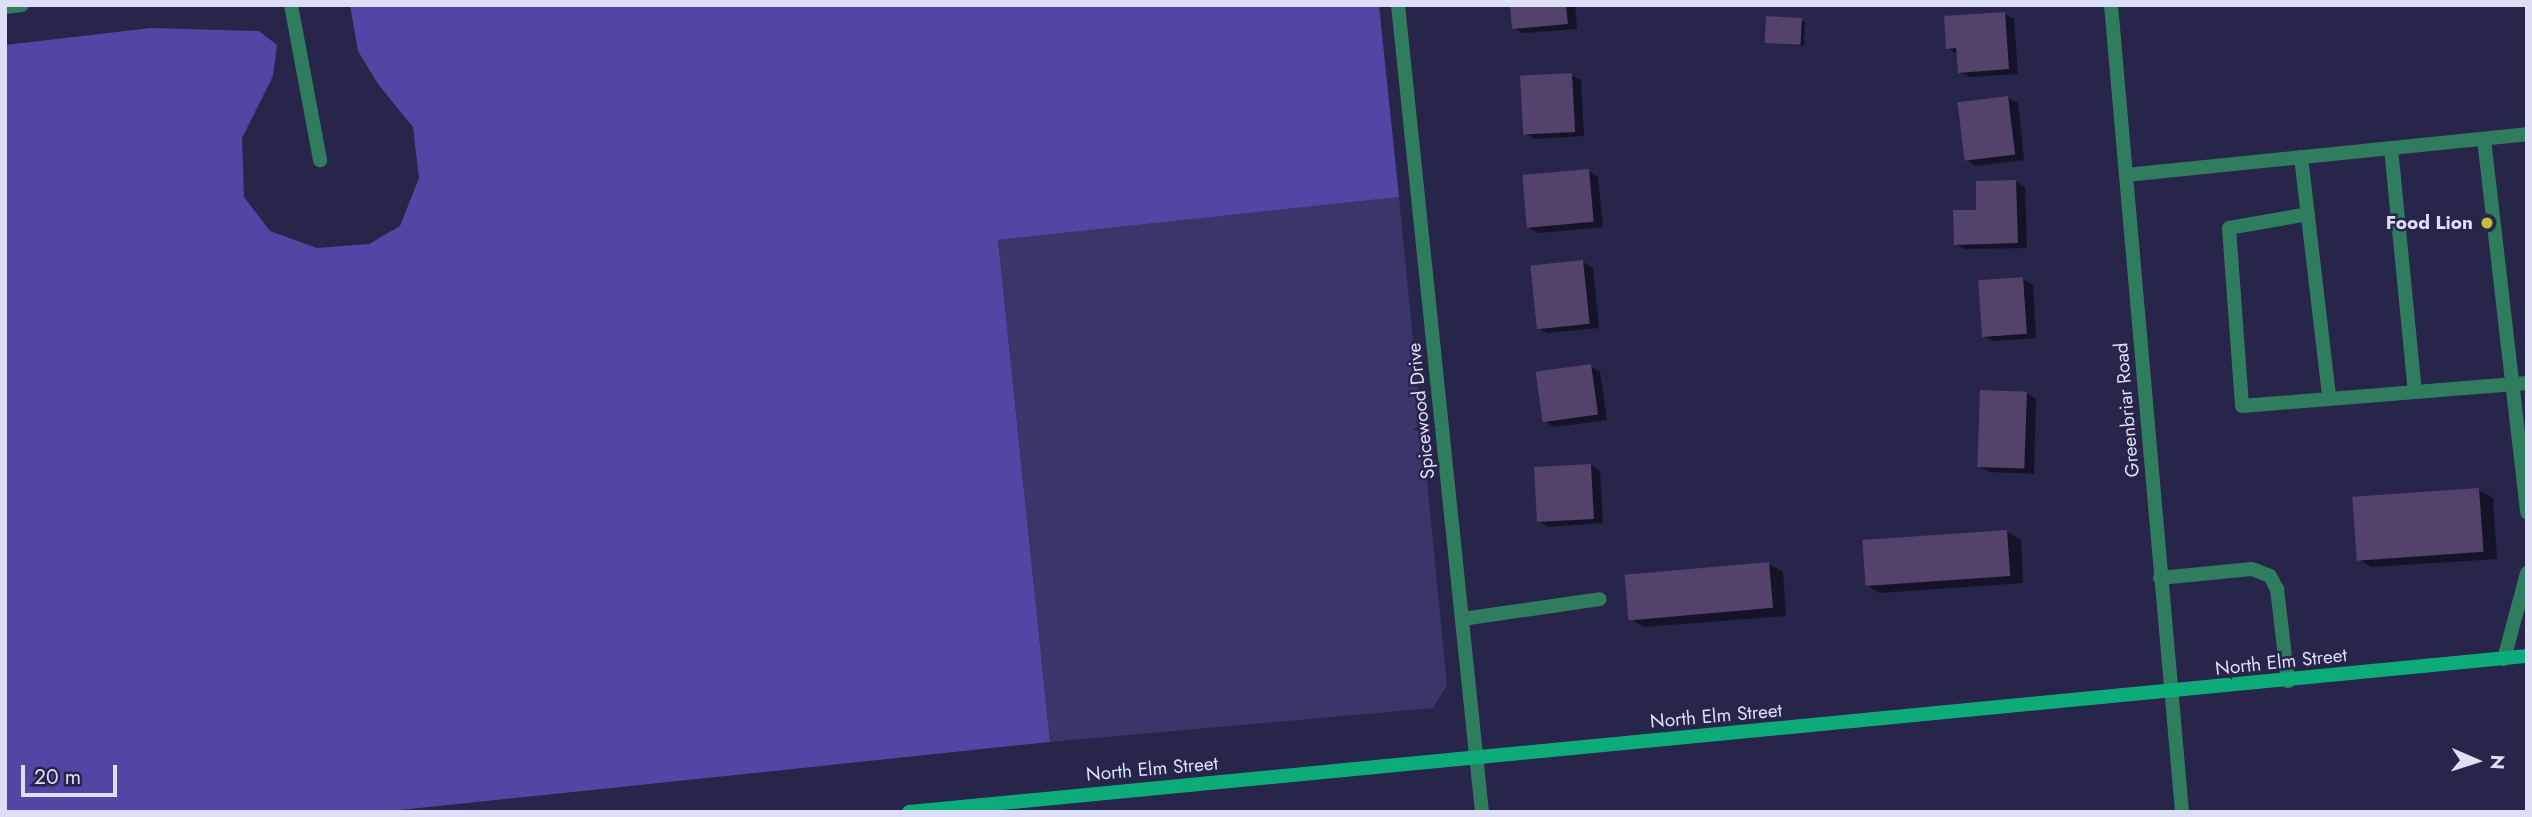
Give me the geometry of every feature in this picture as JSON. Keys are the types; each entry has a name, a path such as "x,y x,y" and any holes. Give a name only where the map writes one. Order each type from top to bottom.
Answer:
{"main road":[{"name":"North Elm Street","path":"909,812 2527,656"}],"street":[{"path":"5,7 22,5"},
{"path":"291,5 320,160"},
{"name":"Spicewood Drive","path":"1398,5 1482,812"},
{"name":"Greenbriar Road","path":"2111,5 2182,812"},
{"path":"2126,175 2527,134"},
{"path":"2484,139 2527,513"},
{"path":"2391,148 2415,391"},
{"path":"2301,157 2329,397"},
{"path":"2308,214 2229,228 2242,406 2527,383"},
{"path":"2160,578 2252,569 2270,576 2277,589 2288,681"},
{"path":"2504,659 2527,573"},
{"path":"1462,619 1600,599"}],"shaded area":[{"path":"350,5 1379,5 1399,197 998,240 1050,742 381,812 5,812 5,45 151,28 259,31 277,45 273,76 242,138 244,197 270,231 317,248 369,244 400,226 419,178 413,127 378,84 358,51"},
{"path":"1399,197 1447,685 1433,708 1050,742 998,240"}],"building":[{"path":"1510,5 1566,5 1568,24 1512,29"},
{"path":"2005,12 2009,69 1958,73 1956,48 1946,49 1944,16"},
{"path":"1766,16 1802,18 1801,45 1765,43"},
{"path":"1572,73 1575,132 1523,135 1520,76"},
{"path":"2008,96 2015,155 1965,161 1957,102"},
{"path":"1589,169 1594,222 1527,228 1522,175"},
{"path":"2016,180 2018,243 1954,245 1953,210 1976,210 1976,181"},
{"path":"1583,260 1590,324 1537,329 1530,266"},
{"path":"2023,277 2027,334 1982,337 1978,280"},
{"path":"1591,364 1598,415 1543,422 1536,372"},
{"path":"1980,390 2027,392 2024,469 1977,467"},
{"path":"1591,464 1594,519 1537,522 1534,467"},
{"path":"2479,488 2483,552 2357,561 2352,497"},
{"path":"2007,530 2010,576 1866,586 1862,540"},
{"path":"1769,562 1773,608 1629,620 1625,575"}],"place":[{"name":"Food Lion","path":"2487,223"}]}
